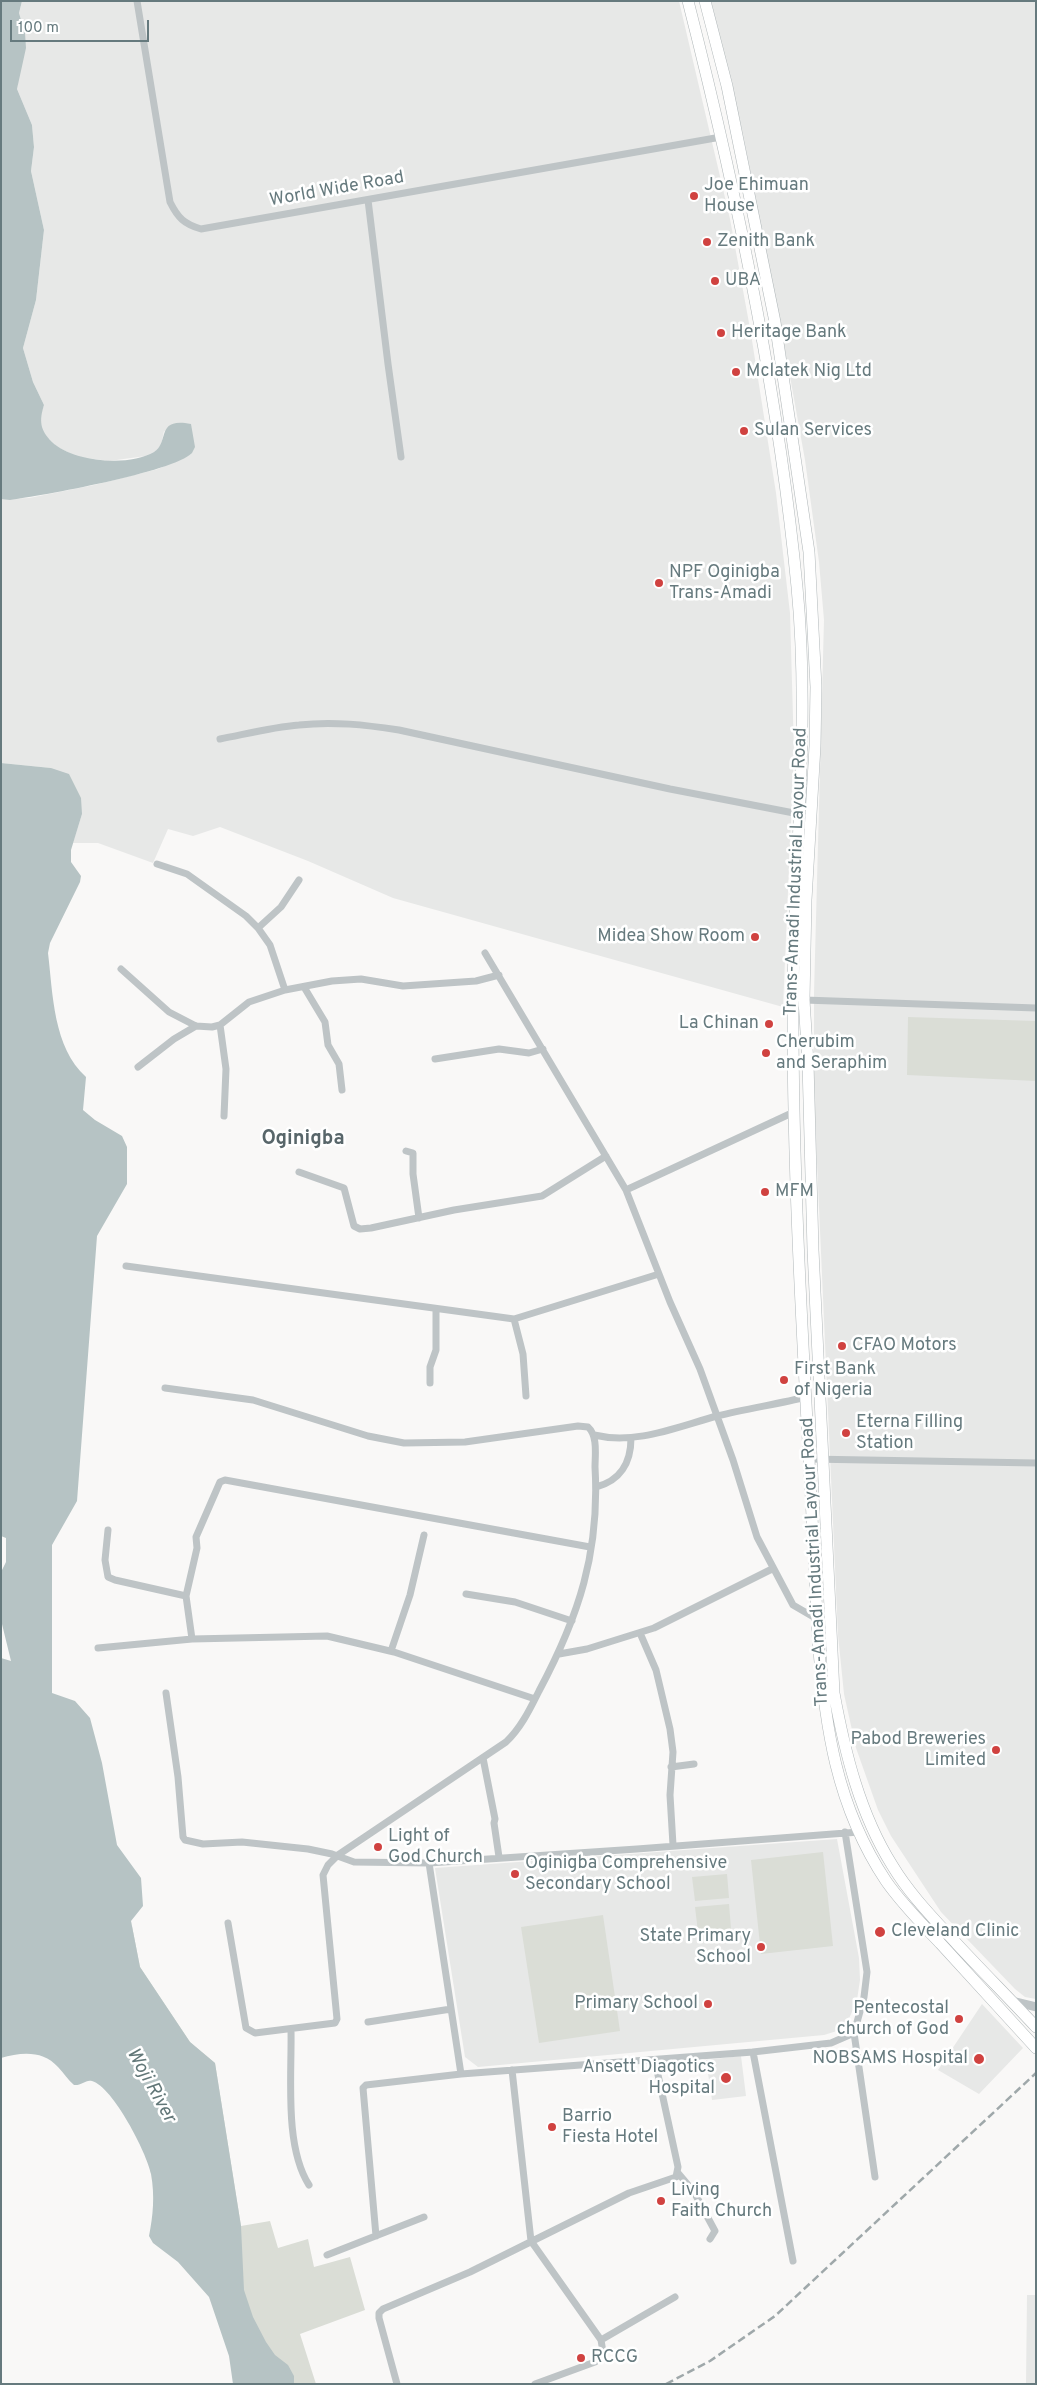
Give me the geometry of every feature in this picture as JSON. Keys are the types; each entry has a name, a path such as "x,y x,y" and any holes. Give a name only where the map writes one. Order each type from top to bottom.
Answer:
{"main road":[{"name":"Trans-Amadi Industrial Layour Road","path":"688,1 739,219 766,362 798,592 802,717 793,1004 794,1112 817,1619 822,1689 829,1739 834,1764 860,1832 887,1882 907,1908 1034,2047"},
{"name":"Trans-Amadi Industrial Layour Road","path":"705,1 726,81 775,322 809,552 816,706 806,900 804,1000 808,1063 813,1250 834,1693 844,1745 854,1781 879,1842 906,1886 922,1907 1036,2027"},
{"path":"793,553 809,552"}],"street":[{"name":"World Wide Road","path":"137,1 170,202 178,218 188,225 201,229 721,137"},
{"path":"368,200 401,457"},
{"path":"220,739 299,725 346,724 371,726 399,730 670,789 799,814"},
{"path":"157,864 187,874 249,918 270,945 285,990"},
{"path":"258,928 280,907 299,880"},
{"path":"485,953 500,975 626,1190 718,1416 749,1515 772,1569 793,1605 817,1619"},
{"path":"121,969 169,1012 196,1026 212,1027 220,1025 249,1002 285,990 332,981 356,979 403,986 450,984 488,979 500,975"},
{"path":"304,987 325,1022 328,1045 339,1064 342,1090"},
{"path":"804,1000 1036,1008"},
{"path":"220,1025 226,1069 224,1116"},
{"path":"138,1066 174,1039 196,1026"},
{"path":"435,1059 499,1049 529,1053 543,1049"},
{"path":"626,1190 794,1112"},
{"path":"406,1151 413,1153 412,1174 419,1218"},
{"path":"299,1172 344,1188 352,1223 360,1229 542,1196 606,1156"},
{"path":"126,1266 514,1319 659,1274"},
{"path":"430,1383 430,1366 436,1350 436,1309"},
{"path":"514,1319 523,1354 526,1396"},
{"path":"165,1388 253,1400 368,1436 404,1443 465,1442 578,1426 588,1428 594,1435 614,1439 631,1438 718,1416 807,1397"},
{"path":"228,1923 246,2028 256,2033 335,2023 337,2019 323,1875 328,1865 338,1856 514,1735 559,1654 584,1589 590,1547 595,1536 594,1435"},
{"path":"596,1487 614,1481 622,1471 631,1448 631,1438"},
{"path":"810,1459 1036,1463"},
{"path":"192,1639 186,1596 197,1548 196,1537 220,1482 225,1480 590,1547"},
{"path":"108,1530 105,1560 108,1577 186,1596"},
{"path":"391,1651 410,1595 424,1536"},
{"path":"559,1654 587,1649 640,1633 772,1569"},
{"path":"466,1594 514,1602 572,1620"},
{"path":"640,1633 656,1670 670,1729 673,1752 670,1795 673,1845"},
{"path":"98,1648 192,1639 322,1635 391,1651 535,1699"},
{"path":"166,1693 178,1777 183,1837 185,1840 203,1844 223,1842 273,1844 322,1851 354,1862 429,1862 860,1832"},
{"path":"483,1758 495,1818 499,1858"},
{"path":"671,1767 694,1764"},
{"path":"845,1832 867,1972 864,1997 854,2033 875,2177"},
{"path":"429,1862 461,2074"},
{"path":"1011,2001 1036,2007"},
{"path":"368,2022 451,2009"},
{"path":"291,2028 294,2150 301,2173 309,2185"},
{"path":"376,2236 364,2088 366,2085 461,2074 654,2061 753,2052 831,2043 854,2033"},
{"path":"753,2052 793,2261"},
{"path":"654,2061 678,2173 694,2192 715,2231 710,2239"},
{"path":"512,2070 531,2241 601,2340 603,2352 602,2358 535,2384"},
{"path":"397,2384 379,2313 470,2272 629,2193 676,2177 678,2173"},
{"path":"327,2255 424,2217"},
{"path":"601,2340 675,2296"}],"shaded area":[{"path":"22,1 679,1 730,219 751,334 776,493 790,613 794,752 783,1007 393,898 308,861 220,827 193,836 168,829 153,863 98,843 73,843 82,814 51,768 1,763 1,499 29,498 94,485 158,469 191,454 164,431 161,445 156,451 146,456 109,461 78,457 57,447 42,432 40,416 44,405 33,382 23,348 36,300 44,230 31,171 34,147 32,125 17,89 25,33 19,13"},
{"path":"711,1 1036,1 1036,1999 1025,1997 1015,1989 941,1912 891,1836 878,1810 856,1748 844,1694 838,1635 814,1095 814,993 824,620 819,562 805,460 791,382 743,134"},
{"path":"908,1017 1036,1021 1036,1081 907,1075"},
{"path":"837,1839 859,1958 860,1980 857,2000 848,2021 840,2030 824,2035 478,2067 465,2057 435,1868"},
{"path":"823,1852 833,1946 761,1954 751,1860"},
{"path":"727,1874 729,1898 695,1901 692,1877"},
{"path":"729,1904 731,1929 698,1932 695,1907"},
{"path":"603,1915 620,2031 539,2043 521,1927"},
{"path":"131,1921 140,1967 190,2042 215,2063 241,2226 270,2221 278,2248 308,2239 314,2267 350,2257 365,2310 300,2334 316,2384 286,2384 261,2350 144,2030"},
{"name":"NOBSAMS Hospital","path":"982,2004 1023,2048 979,2094 938,2070"},
{"name":"Ansett Diagotics Hospital","path":"741,2056 746,2096 712,2100 706,2060"},
{"path":"1027,2295 1036,2295 1036,2384 1026,2384"}],"water":[{"path":"1,1 22,1 19,13 25,33 26,48 17,89 32,125 34,147 31,171 44,230 36,300 23,348 33,382 44,405 41,416 43,429 52,442 61,449 87,458 102,460 130,460 154,452 159,448 165,432 172,424 191,424 195,447 192,453 160,468 49,494 10,500 1,499"},
{"name":"Woji River","path":"1,763 51,768 69,774 81,798 82,814 71,850 71,862 81,876 80,882 50,943 48,953 56,1019 67,1051 75,1065 86,1077 83,1110 95,1120 122,1136 127,1147 127,1184 97,1236 77,1501 52,1545 52,1693 75,1701 90,1718 102,1763 117,1845 141,1878 143,1906 131,1921 140,1967 190,2042 215,2063 241,2226 244,2290 253,2317 266,2342 275,2355 288,2365 294,2376 294,2384 233,2384 229,2356 209,2297 178,2262 153,2243 149,2236 153,2206 151,2174 136,2137 110,2095 92,2081 74,2085 52,2061 39,2055 16,2054 1,2058 1,1658 11,1661 1,1620 1,1572 6,1562 6,1538 1,1536"}],"railway":[{"path":"666,2384 710,2361 775,2316 1036,2073"}],"place":[{"name":"Joe Ehimuan House","path":"694,196"},
{"name":"Zenith Bank","path":"707,242"},
{"name":"UBA","path":"715,281"},
{"name":"Heritage Bank","path":"721,333"},
{"name":"Mclatek Nig Ltd","path":"736,372"},
{"name":"Sulan Services","path":"744,431"},
{"name":"NPF Oginigba Trans-Amadi","path":"659,583"},
{"name":"Midea Show Room","path":"755,937"},
{"name":"La Chinan","path":"769,1024"},
{"name":"Cherubim and Seraphim","path":"766,1053"},
{"name":"MFM","path":"765,1192"},
{"name":"CFAO Motors","path":"842,1346"},
{"name":"First Bank of Nigeria","path":"784,1380"},
{"name":"Eterna Filling Station","path":"846,1433"},
{"name":"Pabod Breweries Limited","path":"996,1750"},
{"name":"Light of God Church","path":"378,1847"},
{"name":"Oginigba Comprehensive Secondary School","path":"515,1874"},
{"name":"Cleveland Clinic","path":"880,1932"},
{"name":"State Primary School","path":"761,1947"},
{"name":"Primary School","path":"708,2004"},
{"name":"Pentecostal church of God","path":"959,2019"},
{"name":"NOBSAMS Hospital","path":"979,2059"},
{"name":"Ansett Diagotics Hospital","path":"726,2078"},
{"name":"Barrio Fiesta Hotel","path":"552,2127"},
{"name":"Living Faith Church","path":"661,2201"},
{"name":"RCCG","path":"581,2358"}],"district":[{"name":"Oginigba","path":"303,1140"}]}
